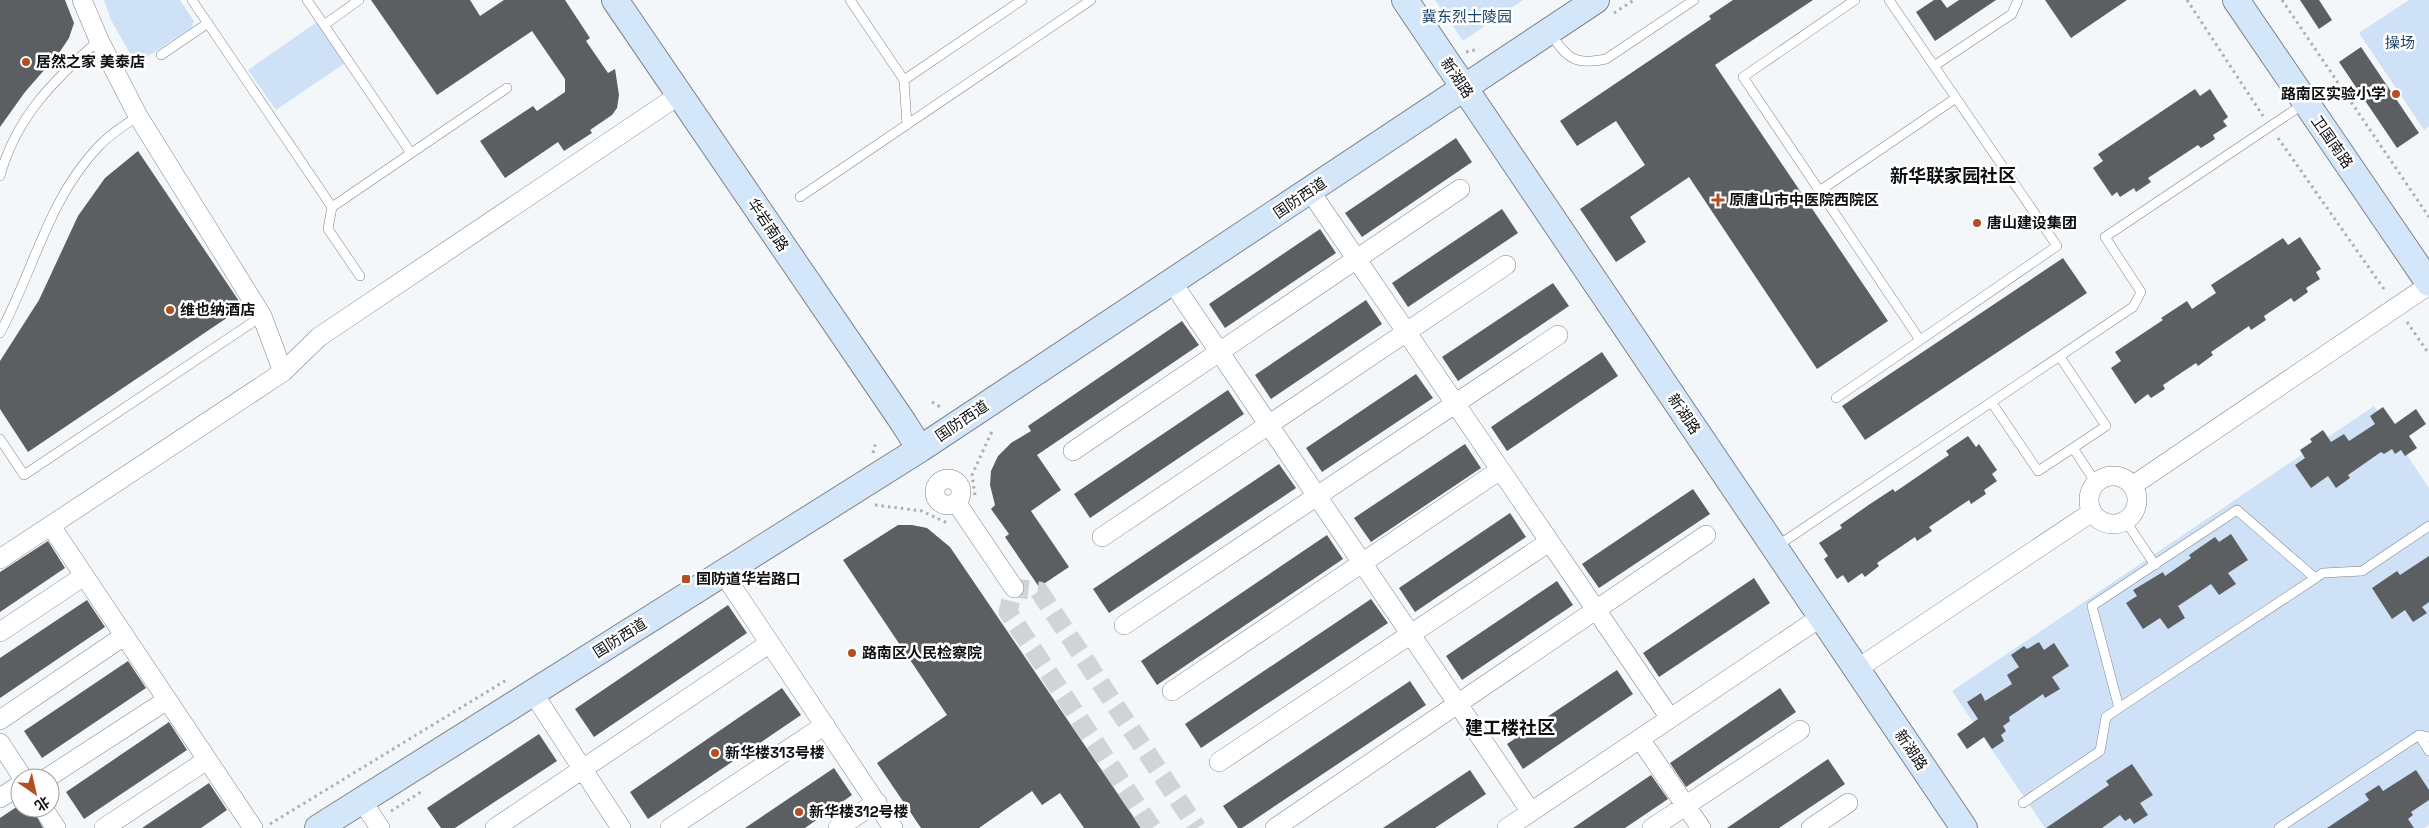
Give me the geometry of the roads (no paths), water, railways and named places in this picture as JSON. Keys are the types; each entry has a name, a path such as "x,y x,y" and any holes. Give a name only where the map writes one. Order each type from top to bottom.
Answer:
{"street":[{"path":"82,0 99,40 138,116 262,316 283,372"},
{"name":"新湖路","path":"1405,0 1964,828"},
{"name":"国防西道","path":"318,828 723,573 930,466 1172,282 1596,0"},
{"name":"卫国南路","path":"2236,0 2429,284"},
{"name":"华岩南路","path":"618,1 679,95 903,422 930,466"},
{"path":"0,559 283,372 319,337 679,95"},
{"path":"1073,451 1460,189"},
{"path":"1310,191 1670,718"},
{"path":"1102,537 1506,265"},
{"path":"1172,282 1531,812"},
{"path":"2132,486 2429,284"},
{"path":"1124,625 1558,335"},
{"path":"930,466 937,500 944,505 956,502 1014,588"},
{"path":"1172,691 1500,470"},
{"path":"2119,477 2132,486 2135,493 2135,508 2126,520 2119,523 2104,522 2092,512 2089,497 2096,483 2103,479 2119,477"},
{"path":"1857,669 2092,512"},
{"path":"51,526 253,828"},
{"path":"1275,828 1706,535"},
{"path":"1219,762 1550,542"},
{"path":"723,573 894,828"},
{"path":"0,632 84,576"},
{"path":"1507,828 1821,618"},
{"path":"0,720 124,636"},
{"path":"496,828 770,643"},
{"path":"533,693 621,828"},
{"path":"60,770 167,700"},
{"path":"670,828 825,725"},
{"path":"1652,828 1800,730"},
{"path":"1640,739 1701,828"},
{"path":"0,743 16,768"},
{"path":"104,828 207,760"},
{"path":"362,801 380,828"},
{"path":"838,828 876,802"},
{"path":"1811,828 1848,803"}],"lane":[{"path":"192,0 332,207 328,229 360,276"},
{"path":"306,0 410,153"},
{"path":"324,25 359,0"},
{"path":"850,0 904,80 907,125"},
{"path":"904,80 1022,0"},
{"path":"800,198 1090,0"},
{"path":"1549,32 1564,54 1575,60 1590,63 1606,59 1694,0"},
{"path":"1855,0 1742,77 1818,192 1920,340"},
{"path":"1836,398 2057,246 1889,0"},
{"path":"1934,66 2012,14 2018,0"},
{"path":"161,55 208,23"},
{"path":"0,176 14,135 34,106 76,60 99,40"},
{"path":"332,207 507,88"},
{"path":"1818,192 1956,98"},
{"path":"1774,548 2133,307 2141,292 2105,237 2305,103"},
{"path":"0,333 26,280 44,231 73,177 100,145 138,116"},
{"path":"0,438 24,475 262,316"},
{"path":"1992,403 2038,471 2106,426 2060,357"},
{"path":"2073,448 2096,483"},
{"path":"2119,708 2092,606 2155,564 2237,510 2315,578"},
{"path":"2126,520 2155,564"},
{"path":"2023,803 2100,751 2106,717 2119,708 2323,573 2362,571 2429,526"},
{"path":"2279,828 2418,735 2429,737"},
{"path":"2418,735 2429,751"}],"tunnel":[{"path":"1152,828 1008,612 1014,588 1039,591 1197,828"}],"place":[{"name":"居然之家 美泰店","path":"26,62"},
{"name":"路南区实验小学","path":"2396,94"},
{"name":"原唐山市中医院西院区","path":"1718,200"},
{"name":"唐山建设集团","path":"1977,223"},
{"name":"维也纳酒店","path":"170,310"},
{"name":"国防道华岩路口","path":"686,579"},
{"name":"路南区人民检察院","path":"852,653"},
{"name":"新华楼313号楼","path":"715,753"},
{"name":"新华楼312号楼","path":"799,812"}],"district":[{"name":"新华联家园社区","path":"1953,176"},
{"name":"建工楼社区","path":"1510,728"}],"park label":[{"name":"冀东烈士陵园","path":"1467,17"},
{"name":"操场","path":"2400,43"}]}
